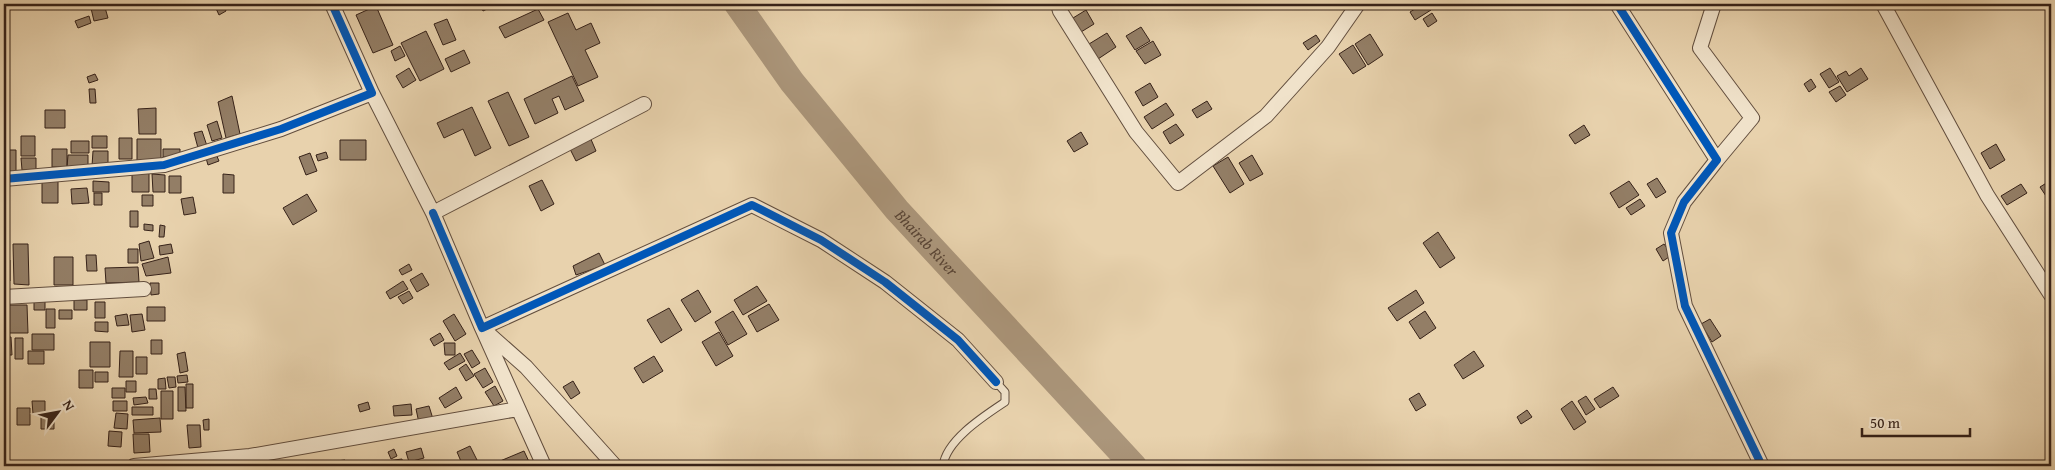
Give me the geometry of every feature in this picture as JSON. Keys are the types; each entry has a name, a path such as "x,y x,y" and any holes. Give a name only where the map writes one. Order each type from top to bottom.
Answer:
{"street":[{"path":"332,4 372,93 433,212 482,328 544,466"},
{"path":"1058,4 1060,11 1136,132 1178,182 1266,116 1328,47 1358,4"},
{"path":"1617,4 1716,160"},
{"path":"1711,4 1713,7 1700,48 1752,118 1716,160 1684,202 1671,233 1685,306 1762,466"},
{"path":"1883,4 1987,195 2051,296"},
{"path":"4,179 164,165 281,129 372,93"},
{"path":"433,212 644,104"},
{"path":"482,328 752,205 821,240 885,282 958,340 996,382"},
{"path":"4,297 144,289"},
{"path":"482,328 526,367 615,466"},
{"path":"134,466 250,456 518,409"}],"lane":[{"path":"942,466 945,453 980,418 1005,402 1005,392 996,382"}],"building":[{"path":"90,4 104,4 108,18 94,21"},
{"path":"214,4 224,4 226,11 219,15"},
{"path":"480,4 497,4 483,11"},
{"path":"1423,4 1427,4 1431,10 1415,20 1410,12"},
{"path":"376,6 393,45 373,53 356,15"},
{"path":"538,9 544,20 505,38 499,27"},
{"path":"1086,10 1094,24 1081,32 1073,18"},
{"path":"568,13 576,30 591,23 600,43 585,50 598,77 578,86 548,22"},
{"path":"1432,13 1437,21 1428,27 1423,19"},
{"path":"89,16 91,23 78,28 75,21"},
{"path":"447,19 456,40 443,45 434,24"},
{"path":"1141,27 1150,41 1135,50 1126,36"},
{"path":"426,31 444,69 420,81 401,43"},
{"path":"1107,33 1116,47 1098,59 1089,44"},
{"path":"1370,34 1383,55 1368,65 1355,44"},
{"path":"1316,35 1320,41 1308,50 1303,43"},
{"path":"1153,41 1161,55 1145,64 1136,51"},
{"path":"1353,45 1366,66 1353,74 1339,54"},
{"path":"400,46 405,56 395,61 391,51"},
{"path":"464,50 470,63 451,72 445,59"},
{"path":"409,68 416,80 403,88 396,76"},
{"path":"1830,68 1839,82 1829,88 1820,74"},
{"path":"1861,68 1868,79 1847,92 1837,76 1846,71 1849,76"},
{"path":"95,74 98,80 89,83 87,77"},
{"path":"572,76 584,101 565,110 559,96 552,99 558,113 535,124 524,99"},
{"path":"1811,79 1816,87 1809,92 1804,84"},
{"path":"1150,83 1158,97 1143,106 1135,92"},
{"path":"1840,86 1846,95 1836,102 1829,92"},
{"path":"89,89 95,89 96,103 90,103"},
{"path":"508,92 529,137 509,146 488,101"},
{"path":"232,96 240,134 226,138 218,102"},
{"path":"1207,101 1212,109 1197,118 1192,110"},
{"path":"1166,103 1174,115 1152,129 1144,117"},
{"path":"472,107 491,148 475,156 463,129 444,138 437,123"},
{"path":"156,108 156,134 139,134 138,109"},
{"path":"45,110 65,110 65,128 45,128"},
{"path":"217,121 222,138 212,141 207,125"},
{"path":"1176,124 1184,135 1170,144 1163,132"},
{"path":"1584,125 1590,135 1575,144 1569,135"},
{"path":"202,131 207,146 198,148 194,133"},
{"path":"1081,132 1088,144 1074,152 1067,141"},
{"path":"21,136 35,136 35,156 21,156"},
{"path":"92,136 107,136 107,148 92,148"},
{"path":"590,137 596,151 576,161 569,147"},
{"path":"119,138 132,138 132,159 119,159"},
{"path":"137,139 161,139 161,162 137,162"},
{"path":"340,140 366,140 366,160 340,160"},
{"path":"71,141 89,141 89,153 71,153"},
{"path":"1996,144 2005,160 1990,169 1981,153"},
{"path":"52,149 67,149 67,167 52,167"},
{"path":"163,149 180,149 180,157 163,157"},
{"path":"5,150 16,150 16,172 5,172"},
{"path":"93,151 108,151 108,166 92,166"},
{"path":"326,152 328,158 318,161 316,155"},
{"path":"310,153 317,171 306,175 299,157"},
{"path":"216,154 219,161 208,165 206,158"},
{"path":"68,155 88,155 88,166 67,167"},
{"path":"1252,155 1263,174 1250,181 1239,163"},
{"path":"1228,157 1244,184 1230,193 1213,166"},
{"path":"21,158 36,158 36,170 22,170"},
{"path":"132,173 149,173 149,192 132,192"},
{"path":"152,174 165,175 165,192 153,192"},
{"path":"223,174 234,175 234,193 223,193"},
{"path":"169,176 181,176 181,193 169,193"},
{"path":"42,178 58,178 58,203 42,203"},
{"path":"1657,178 1666,192 1656,198 1647,184"},
{"path":"542,180 554,204 541,211 529,186"},
{"path":"93,181 109,182 109,192 93,192"},
{"path":"1629,181 1639,195 1619,208 1610,193"},
{"path":"2048,182 2051,188 2051,197 2048,199 2040,187"},
{"path":"4,184 7,184 7,215 4,215"},
{"path":"2021,184 2027,193 2007,205 2001,196"},
{"path":"87,188 89,203 72,204 71,189"},
{"path":"94,193 102,193 102,205 94,205"},
{"path":"307,194 317,211 293,225 283,208"},
{"path":"142,195 153,195 153,206 142,206"},
{"path":"193,197 196,213 184,215 181,199"},
{"path":"1640,199 1645,206 1631,215 1626,208"},
{"path":"130,211 138,211 138,227 130,227"},
{"path":"144,224 153,225 153,231 144,230"},
{"path":"160,225 165,226 164,237 159,237"},
{"path":"1438,232 1455,258 1440,268 1423,243"},
{"path":"149,241 154,258 141,261 139,244"},
{"path":"13,244 28,244 29,285 14,284"},
{"path":"171,244 173,253 160,255 159,246"},
{"path":"1664,244 1672,255 1663,261 1656,249"},
{"path":"128,249 138,249 138,263 128,263"},
{"path":"599,253 605,265 576,275 573,266"},
{"path":"86,255 96,255 97,271 87,271"},
{"path":"54,257 73,257 73,285 54,285"},
{"path":"168,257 171,273 146,276 142,264"},
{"path":"4,260 10,260 10,281 4,281"},
{"path":"409,264 412,270 402,275 399,270"},
{"path":"138,267 139,282 106,283 105,268"},
{"path":"422,273 429,285 417,292 410,280"},
{"path":"403,281 408,289 390,299 386,292"},
{"path":"150,283 159,283 159,294 151,295"},
{"path":"757,286 767,301 743,315 734,300"},
{"path":"698,290 711,312 695,322 681,300"},
{"path":"1416,290 1424,303 1397,321 1388,308"},
{"path":"409,291 413,298 403,304 398,297"},
{"path":"34,299 45,299 45,310 34,310"},
{"path":"74,300 87,300 87,310 74,310"},
{"path":"95,302 105,302 105,318 95,318"},
{"path":"769,304 779,320 757,332 748,316"},
{"path":"6,305 27,305 28,333 6,333"},
{"path":"147,307 165,307 165,321 147,321"},
{"path":"669,308 682,330 661,343 647,320"},
{"path":"46,309 55,309 55,328 46,328"},
{"path":"59,310 72,310 72,319 59,319"},
{"path":"733,311 747,334 728,345 715,322"},
{"path":"1425,311 1436,328 1420,339 1409,322"},
{"path":"127,314 129,325 117,326 115,316"},
{"path":"142,314 145,330 132,332 130,315"},
{"path":"454,314 466,334 455,341 443,321"},
{"path":"1710,319 1721,336 1712,342 1701,324"},
{"path":"95,322 108,322 108,332 95,331"},
{"path":"719,332 733,356 716,366 702,342"},
{"path":"440,333 444,340 434,346 430,339"},
{"path":"32,334 54,334 54,350 32,350"},
{"path":"4,337 11,337 12,355 4,355"},
{"path":"15,338 23,338 23,359 15,359"},
{"path":"151,340 162,340 162,354 151,354"},
{"path":"90,342 110,342 110,367 90,367"},
{"path":"444,343 455,343 455,355 445,355"},
{"path":"472,350 480,363 472,368 464,354"},
{"path":"28,351 44,351 44,364 28,364"},
{"path":"120,351 133,351 133,377 119,377"},
{"path":"1474,351 1484,366 1463,379 1454,365"},
{"path":"185,352 188,371 180,373 177,354"},
{"path":"460,353 465,361 449,370 444,363"},
{"path":"654,356 663,371 643,383 634,368"},
{"path":"136,357 147,357 147,374 136,374"},
{"path":"466,364 474,376 466,381 459,369"},
{"path":"485,368 493,382 483,388 474,374"},
{"path":"79,370 93,370 93,388 79,388"},
{"path":"95,372 108,372 108,382 95,382"},
{"path":"187,375 188,382 178,383 177,376"},
{"path":"167,377 175,377 176,387 169,388"},
{"path":"165,378 166,389 158,389 158,379"},
{"path":"126,381 136,381 136,392 126,392"},
{"path":"573,381 580,393 571,399 563,387"},
{"path":"186,384 193,384 193,408 186,408"},
{"path":"495,386 503,401 494,406 485,392"},
{"path":"178,387 185,387 186,411 178,411"},
{"path":"456,387 462,398 445,408 439,398"},
{"path":"1613,387 1619,396 1600,408 1594,399"},
{"path":"112,388 125,388 125,398 112,398"},
{"path":"149,389 156,389 157,399 149,399"},
{"path":"161,391 173,391 173,419 161,419"},
{"path":"1419,393 1426,405 1416,411 1409,399"},
{"path":"1586,396 1595,409 1586,415 1578,401"},
{"path":"146,397 148,403 134,405 133,398"},
{"path":"32,401 45,401 45,414 33,414"},
{"path":"113,401 127,401 127,411 113,411"},
{"path":"1572,401 1586,422 1574,430 1561,409"},
{"path":"368,402 370,409 360,412 358,405"},
{"path":"411,404 412,415 394,416 393,406"},
{"path":"429,406 433,419 419,423 416,409"},
{"path":"132,407 153,407 153,415 132,415"},
{"path":"17,408 30,408 30,425 17,425"},
{"path":"1527,410 1532,417 1521,424 1517,417"},
{"path":"116,413 128,414 127,429 114,428"},
{"path":"41,415 54,415 54,429 41,429"},
{"path":"160,418 161,432 134,433 133,420"},
{"path":"209,419 209,430 204,430 203,420"},
{"path":"187,425 200,425 201,447 189,448"},
{"path":"109,431 122,432 121,447 108,446"},
{"path":"133,434 149,434 150,452 134,453"},
{"path":"470,446 478,462 463,466 457,452"},
{"path":"421,448 424,458 409,462 406,452"},
{"path":"394,449 397,456 391,459 388,452"},
{"path":"524,451 531,466 494,466 493,464"},
{"path":"402,459 403,466 387,466 387,461"},
{"path":"345,460 345,466 327,466 326,462"}],"waterway":[{"name":"Bhairab River","path":"737,4 792,82 897,210 1134,466"}],"cycle path":[{"path":"4,179 164,165 281,129 372,93 332,4"},
{"path":"1617,4 1717,160 1684,202 1671,233 1685,306 1762,466"},
{"path":"433,213 482,328 752,205 821,240 885,282 958,340 996,382"}]}
